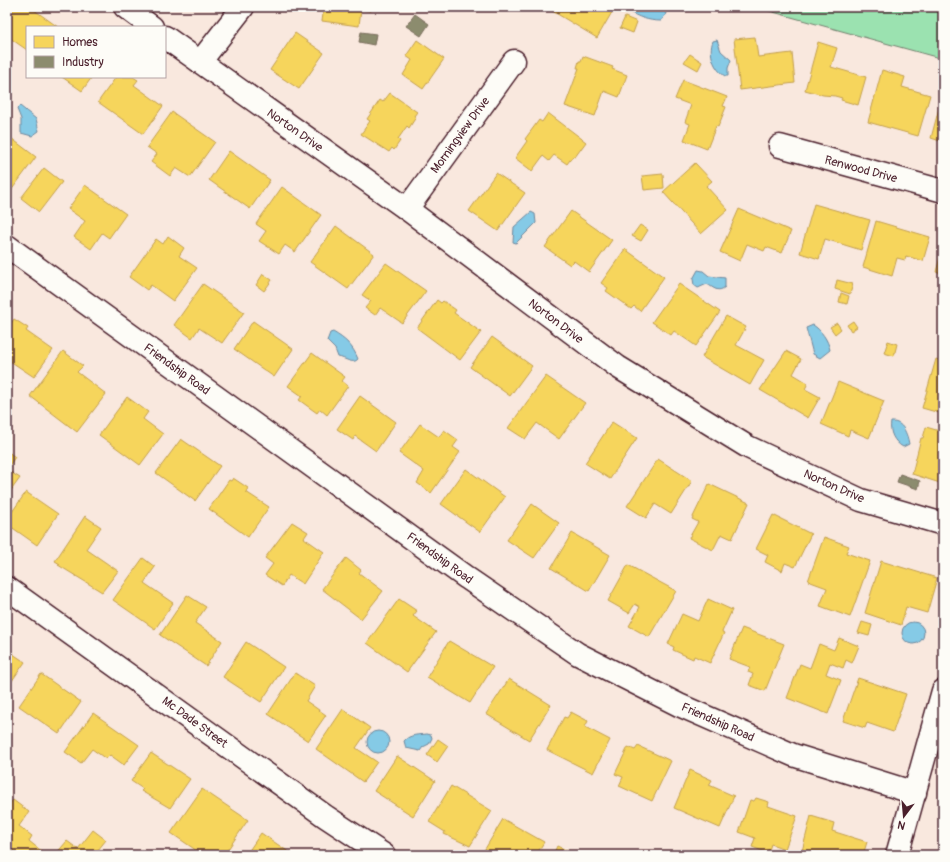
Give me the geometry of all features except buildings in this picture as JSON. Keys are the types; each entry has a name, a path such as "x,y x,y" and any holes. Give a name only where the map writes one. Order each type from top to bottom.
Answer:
{"street":[{"path":"125,7 151,26"},
{"path":"200,62 243,7"},
{"name":"Norton Drive","path":"166,38 407,209 618,367 748,447 861,500 943,524"},
{"name":"Morningview Drive","path":"407,209 514,61"},
{"name":"Renwood Drive","path":"780,146 943,191"},
{"name":"Friendship Road","path":"7,246 461,573 578,654 679,705 792,755 915,793"},
{"name":"Mc Dade Street","path":"7,588 319,811 384,855"},
{"path":"897,855 943,691"}],"green space":[{"path":"755,7 943,7 943,59"}],"water":[{"path":"626,7 660,7 664,8 666,14 661,21 652,20 643,18 628,11"},
{"path":"717,40 721,51 731,60 728,68 728,76 721,73 713,60 711,51 713,41"},
{"path":"20,106 36,119 39,131 32,136 21,133 21,119 17,109"},
{"path":"531,212 535,214 536,223 516,243 513,242 514,227"},
{"path":"698,270 703,271 709,276 725,278 725,287 718,290 707,284 698,288 694,285 693,279"},
{"path":"813,325 824,336 830,350 820,358 813,354 806,328"},
{"path":"333,332 348,343 354,350 358,359 356,361 338,357 335,349 327,341 330,333"},
{"path":"891,422 899,424 904,429 909,444 903,447 897,442 892,433"},
{"path":"913,622 921,625 924,633 921,641 913,644 905,641 902,633 905,625"},
{"path":"378,731 386,734 389,742 386,750 378,753 370,750 367,742 370,734"},
{"path":"427,734 431,735 432,738 429,744 423,747 420,751 406,748 404,741 409,737"}]}
